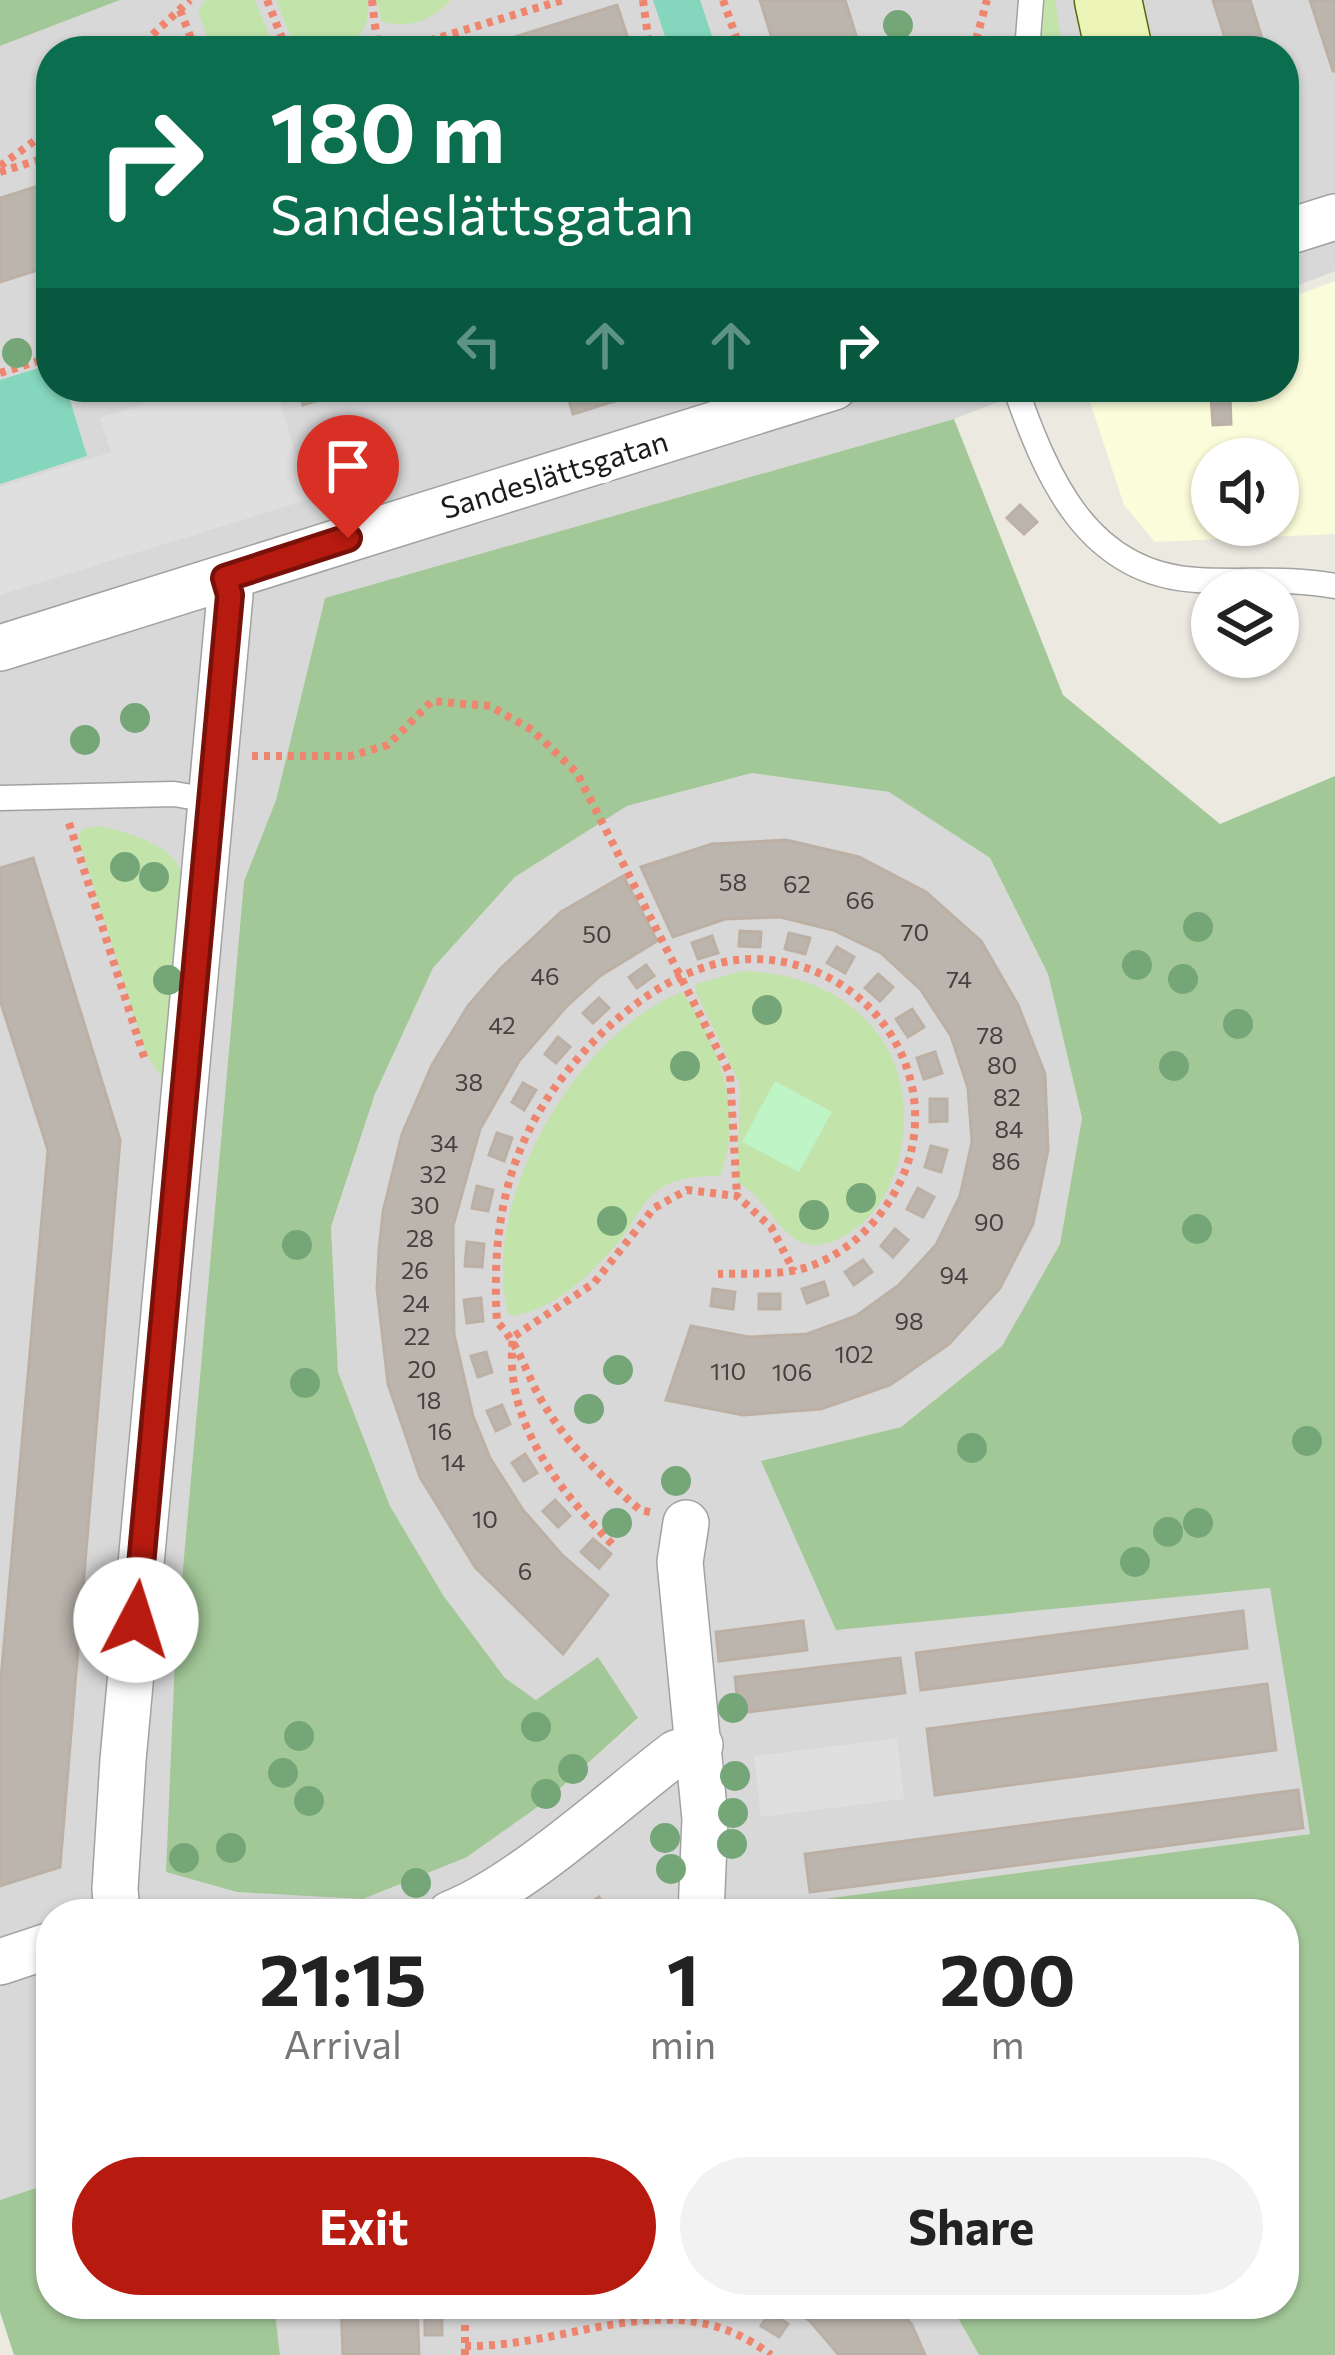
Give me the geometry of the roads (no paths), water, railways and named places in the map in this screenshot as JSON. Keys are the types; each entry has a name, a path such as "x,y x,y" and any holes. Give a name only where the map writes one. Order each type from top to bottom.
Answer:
{"street":[{"path":"1108,0 1115,36"},
{"path":"1299,229 1335,218"},
{"name":"Sandeslättsgatan","path":"0,648 785,402"},
{"path":"116,1899 123,1760 230,595 225,578"},
{"path":"686,1522 680,1562 705,1820 702,1899"},
{"path":"480,1899 676,1753 700,1745"},
{"path":"0,1962 36,1950"}],"lane":[{"path":"1029,36 1031,0"},
{"path":"1020,402 1039,453 1063,497 1090,532 1122,561 1161,575 1198,580 1268,577 1335,586"},
{"path":"0,798 174,794 212,778"}]}
